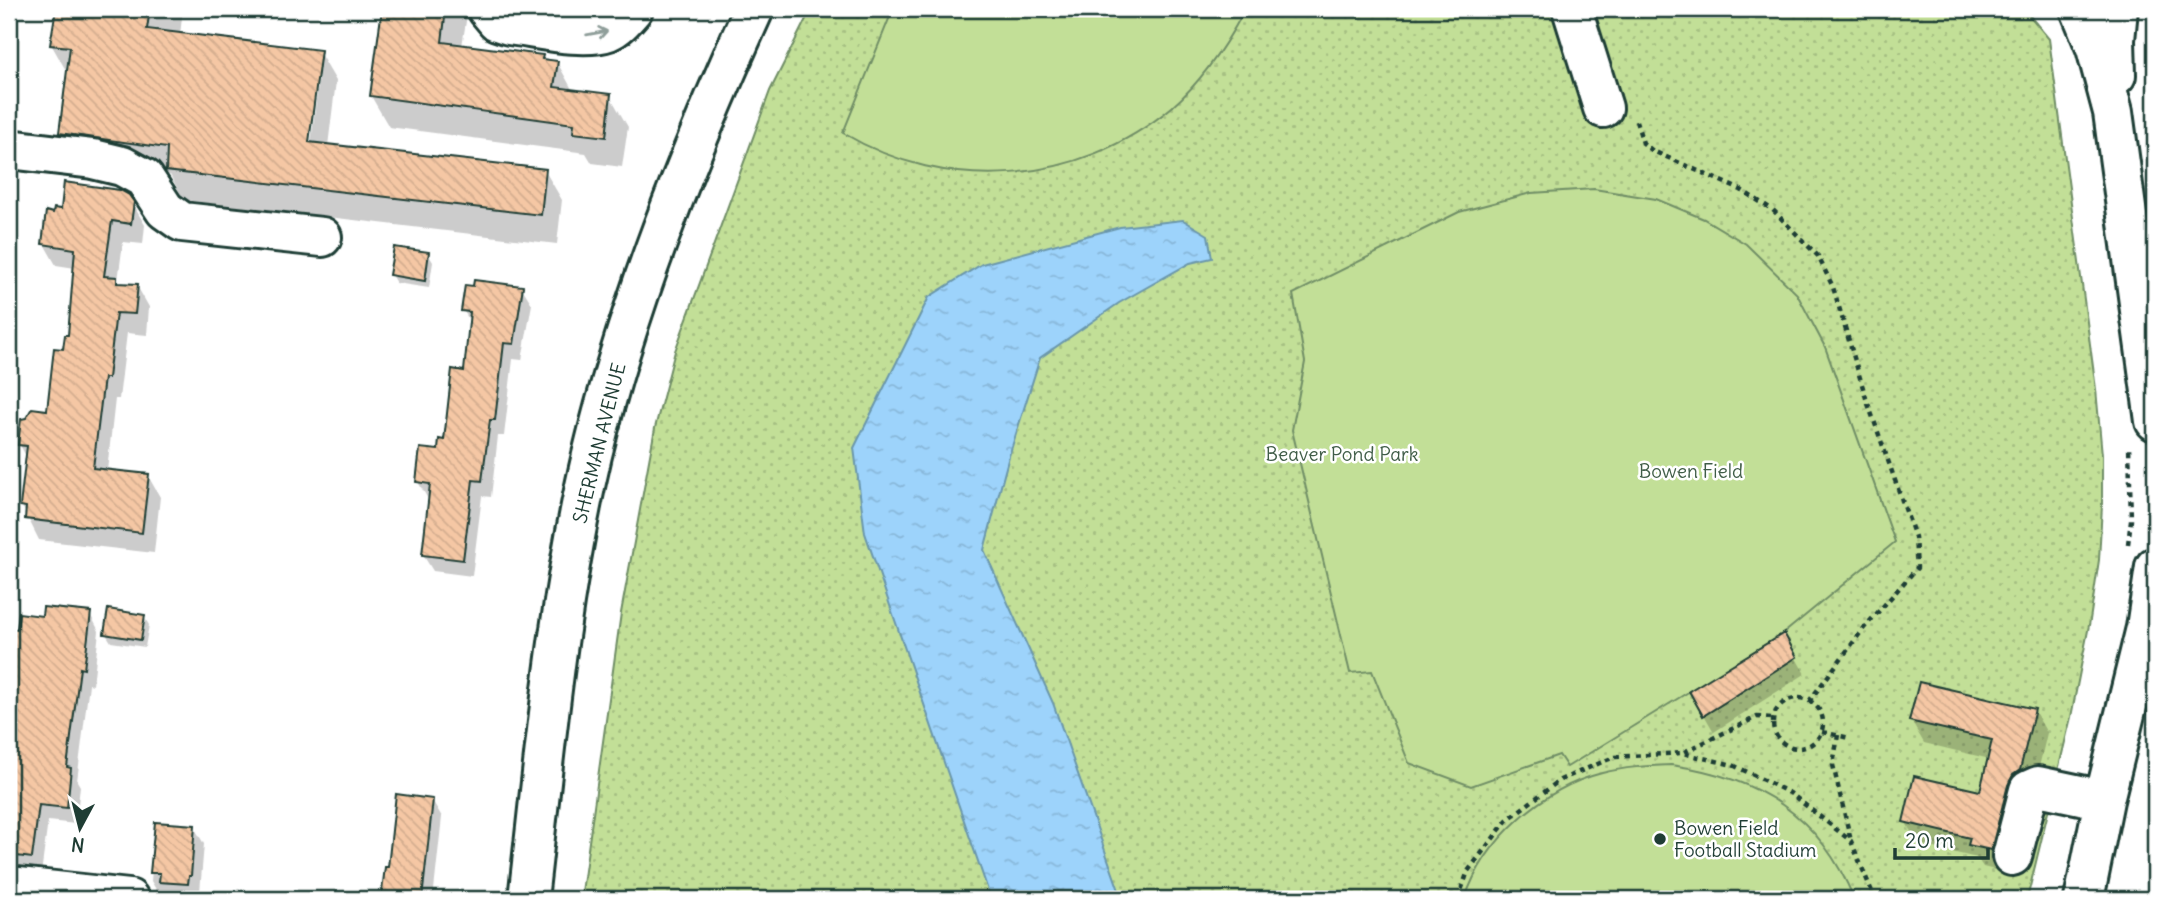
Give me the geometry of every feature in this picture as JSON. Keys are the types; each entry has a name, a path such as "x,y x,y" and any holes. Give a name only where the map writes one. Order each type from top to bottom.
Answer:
{"street":[{"path":"487,9 497,21 509,25 554,19 589,35 610,30 633,9"},
{"name":"SHERMAN AVENUE","path":"527,899 568,583 592,456 620,358 666,219 754,9"},
{"path":"1572,9 1619,114"},
{"path":"2080,9 2096,48 2113,112"},
{"path":"2118,9 2113,112 2142,429"},
{"path":"9,149 93,159 122,166 144,178 165,210 183,222 322,237"},
{"path":"2084,899 2104,800 2146,628 2142,557"},
{"path":"2012,856 2029,790 2038,786 2104,800"},
{"path":"9,886 129,899"}],"path":[{"path":"1619,114 1653,151 1741,190 1773,210 1818,256 1833,287 1866,398 1915,537 1917,568 1864,628 1810,700"},
{"path":"2142,429 2131,473 2131,520 2142,557"},
{"path":"1791,698 1810,700 1822,714 1822,732 1810,746 1791,748 1776,736 1772,718 1776,709 1791,698"},
{"path":"1682,753 1758,717 1772,718"},
{"path":"1822,732 1850,738"},
{"path":"1838,735 1833,765 1851,841 1875,899"},
{"path":"1458,899 1468,871 1507,820 1560,779 1614,757 1682,753 1733,765 1790,793 1851,841"}],"green space":[{"name":"Beaver Pond Park","path":"811,9 2025,10 2049,39 2096,389 2102,455 2099,560 2090,620 2071,717 2027,899 581,899 621,613 655,428 675,351 770,91"},
{"path":"893,9 1237,9 1243,13 1220,51 1193,86 1172,107 1135,133 1096,153 1054,166 1012,173 968,173 925,166 883,153 843,133"},
{"name":"Bowen Field","path":"1594,189 1656,199 1704,219 1746,244 1797,294 1825,347 1895,542 1784,633 1567,767 1559,755 1471,786 1409,763 1372,671 1350,673 1292,430 1305,362 1293,294 1459,212 1531,193"},
{"name":"Bowen Field Football Stadium","path":"1671,765 1732,779 1782,805 1804,823 1823,844 1854,899 1465,899 1474,877 1501,837 1538,804 1580,780 1602,773"}],"water":[{"path":"1183,220 1208,235 1212,258 1190,263 1119,303 1040,358 1009,456 984,550 1053,703 1122,899 991,899 865,533 854,448 929,297 982,264 1120,227"}],"building":[{"path":"56,9 150,9 147,29 321,50 309,142 546,169 541,215 166,171 167,148 59,133 70,47 50,45"},
{"path":"382,9 446,9 442,42 543,55 542,59 558,61 554,87 611,94 606,137 573,133 574,124 370,96"},
{"path":"64,182 120,190 134,202 131,224 112,221 104,276 117,277 117,283 138,284 135,314 116,313 108,378 104,378 93,468 149,474 142,533 25,519 26,507 20,506 27,446 18,445 21,419 26,418 32,408 47,410 54,348 63,349 65,335 68,335 75,249 42,244 46,211 53,213 54,208 61,209"},
{"path":"394,247 429,252 425,281 389,275"},
{"path":"474,280 523,286 514,344 504,343 495,420 490,420 482,481 473,480 463,560 422,555 430,484 416,482 420,448 438,450 439,439 444,440 452,369 464,371 470,312 461,311 465,285 473,286"},
{"path":"43,607 91,612 84,669 80,668 67,767 71,768 67,808 39,805 32,858 9,855 9,628 17,629 19,613 42,616"},
{"path":"108,609 145,615 141,640 104,634"},
{"path":"1784,633 1797,657 1703,716 1689,691"},
{"path":"1919,682 2035,709 2020,770 2013,775 2008,785 1991,850 1968,845 1970,838 1903,822 1914,776 1980,791 1992,740 1909,721"},
{"path":"396,794 433,799 422,899 381,899 385,867 388,867"},
{"path":"155,822 195,825 188,884 159,882 160,873 150,873"}],"place":[{"name":"Bowen Field Football Stadium","path":"1660,839"}]}
